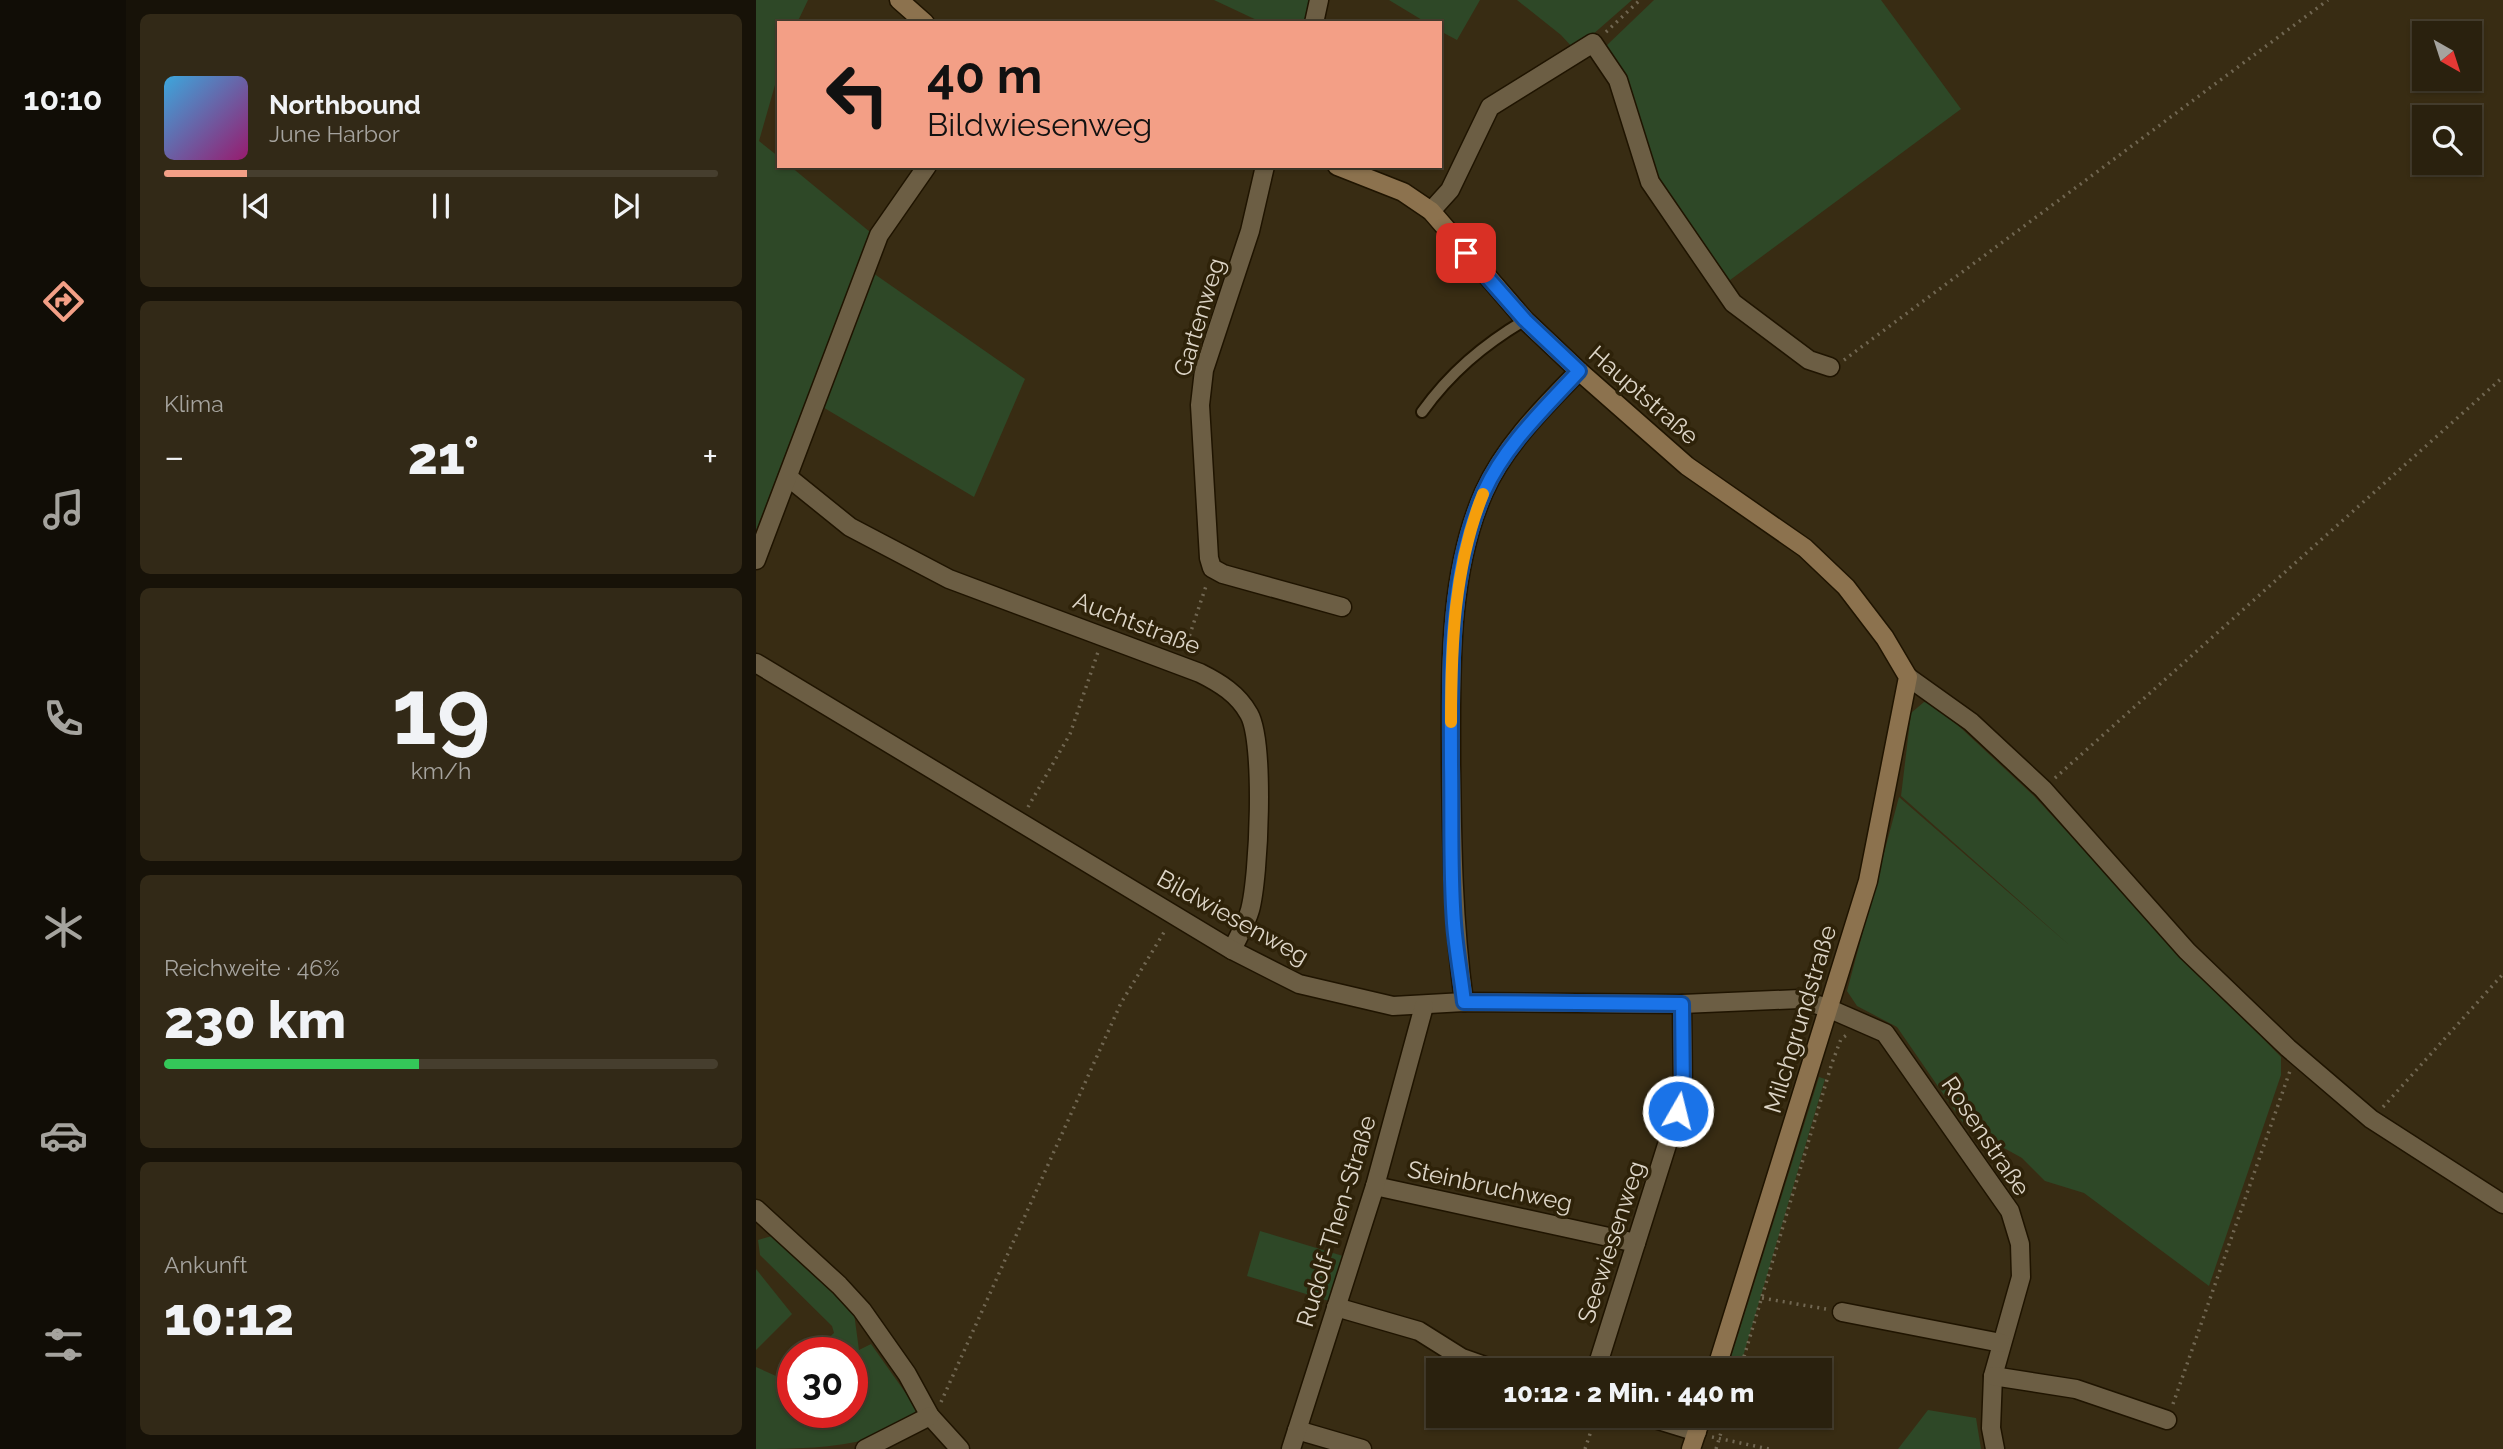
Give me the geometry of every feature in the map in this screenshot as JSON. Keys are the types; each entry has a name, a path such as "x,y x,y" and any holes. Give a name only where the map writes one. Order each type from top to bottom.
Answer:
{"street":[{"path":"899,0 923,21"},
{"path":"1314,21 1318,0"},
{"path":"1431,211 1450,190 1490,107 1592,43 1618,80 1650,182 1733,303 1809,360 1830,367"},
{"path":"756,560 879,234 925,168"},
{"name":"Gartenweg","path":"1212,568 1209,558 1200,405 1204,370 1250,231 1265,168"},
{"name":"Hauptstraße","path":"1342,168 1403,192 1431,211 1525,320 1579,371 1687,466 1805,548 1838,579 1885,638 1908,677"},
{"path":"1464,1002 1454,924 1452,861 1451,691 1459,576 1468,531 1486,488 1528,424 1579,371"},
{"name":"Auchtstraße","path":"788,477 850,527 909,560 949,579 1179,664 1224,686 1250,715 1258,742 1259,817 1250,910 1232,950"},
{"path":"1212,568 1282,592 1342,607"},
{"name":"Bildwiesenweg","path":"756,663 1232,950 1299,984 1393,1006 1464,1002 1682,1004 1800,999 1830,1009"},
{"path":"1908,677 1971,722 2043,789 2187,951 2288,1048 2371,1119 2503,1205"},
{"name":"Milchgrundstraße","path":"1720,1358 1868,881 1908,677"},
{"name":"Seewiesenweg","path":"1600,1358 1683,1094 1682,1004"},
{"name":"Rudolf-Then-Straße","path":"1291,1449 1375,1186 1424,1006"},
{"name":"Rosenstraße","path":"1830,1009 1885,1033 2010,1211 2020,1244 2021,1277 2011,1321 2001,1343 1993,1376 1991,1429 1995,1449"},
{"name":"Steinbruchweg","path":"1375,1186 1636,1243"},
{"path":"756,1209 830,1276 862,1310 900,1363 930,1416 960,1449"},
{"path":"1336,1307 1419,1331 1462,1358"},
{"path":"1842,1312 2001,1343"},
{"path":"1993,1376 2076,1389 2167,1420"},
{"path":"865,1449 930,1416"},
{"path":"1297,1430 1362,1449"}],"lane":[{"path":"1422,412 1446,379 1494,338 1525,320"}],"path":[{"path":"1592,43 1640,0"},
{"path":"1830,367 1840,363 2328,0"},
{"path":"2043,789 2503,377"},
{"path":"1179,664 1212,568"},
{"path":"1020,821 1069,734 1104,636"},
{"path":"930,1416 941,1402 1121,1003 1174,915"},
{"path":"2371,1119 2399,1093 2503,974"},
{"path":"1744,1358 1832,1063 1841,1039 1850,1032 1860,1037"},
{"path":"2167,1420 2290,1072 2288,1048"},
{"path":"1762,1298 1842,1312"},
{"path":"1585,1449 1591,1428"},
{"path":"1716,1449 1722,1428"},
{"path":"1719,1439 1769,1449"}],"green space":[{"path":"756,0 808,0 798,21 777,21 777,78 759,141 777,155 777,168 792,168 870,232 756,531"},
{"path":"1214,0 1313,0 1308,21 1259,21"},
{"path":"1389,0 1480,0 1457,40 1442,32 1442,21 1424,21"},
{"path":"1517,0 1632,0 1583,43 1573,48"},
{"path":"1654,0 1881,0 1961,109 1726,283 1654,177 1605,47"},
{"path":"873,273 1025,379 974,497 821,406"},
{"path":"1924,702 1934,703 2034,796 2180,954 2281,1057 2281,1075 2209,1286 2084,1193 2045,1181 2022,1158 1966,1127 1897,1027 1857,1006 1847,991 1899,797 2068,944 1901,796 1911,713"},
{"path":"1819,1077 1825,1079 1743,1358 1731,1358"},
{"path":"1260,1231 1343,1256 1329,1301 1247,1276"},
{"path":"772,1236 854,1313 857,1337 830,1337 834,1333 832,1326 760,1255 758,1240"},
{"path":"756,1269 792,1314 756,1350"},
{"path":"871,1344 917,1409 905,1422 868,1439 821,1447 756,1449 756,1367 776,1376 777,1428 868,1428 868,1346"},
{"path":"1928,1410 1976,1418 1981,1449 1898,1449"}],"slow traffic":[{"path":"1451,722 1459,576 1468,531 1483,494"}],"route":[{"path":"1466,253 1525,320 1579,371 1528,424 1486,488 1468,531 1459,576 1451,691 1452,861 1454,924 1464,1002 1682,1004 1683,1094 1678,1111"}]}
